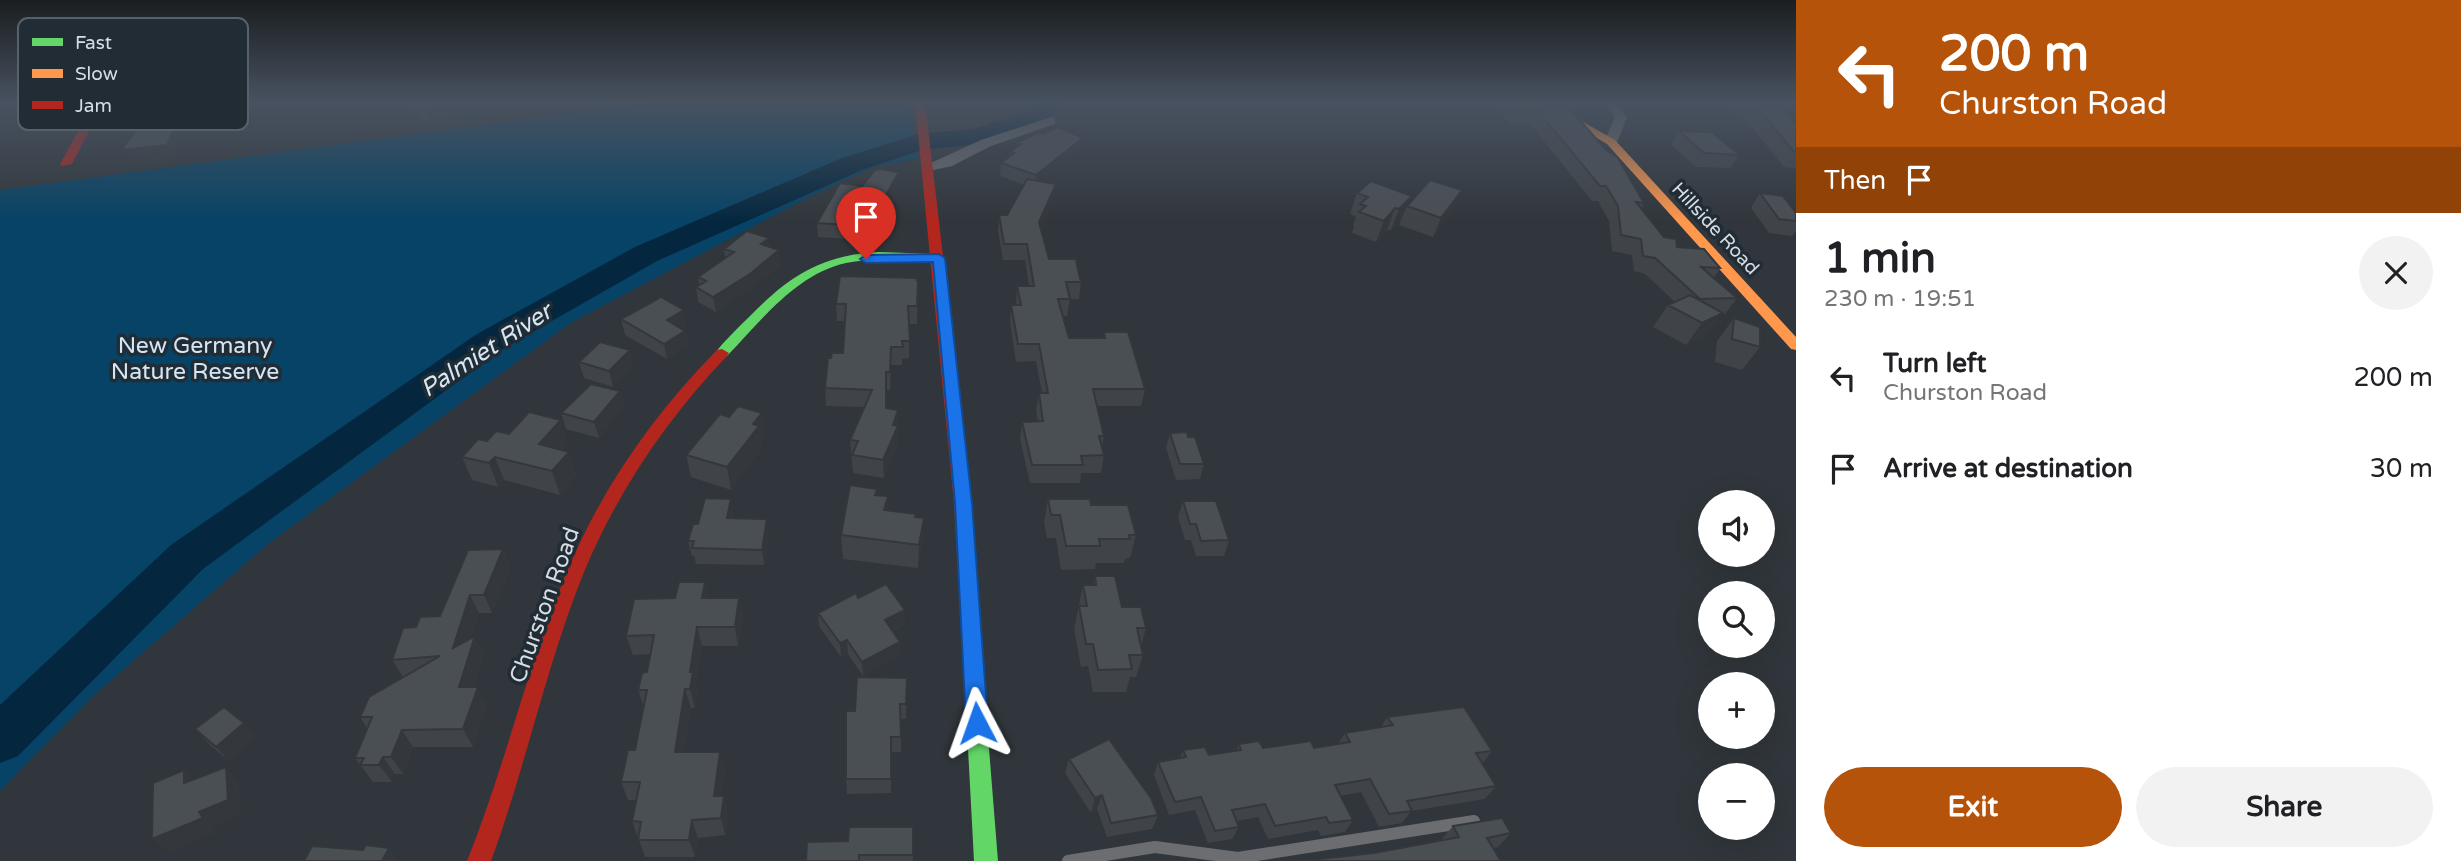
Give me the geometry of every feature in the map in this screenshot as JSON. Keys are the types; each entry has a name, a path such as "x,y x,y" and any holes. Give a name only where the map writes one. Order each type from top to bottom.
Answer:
{"street":[{"path":"66,164 78,142"},
{"path":"925,142 963,503 986,861"},
{"path":"928,162 947,163 988,142"},
{"name":"Hillside Road","path":"1611,142 1796,346"},
{"name":"Churston Road","path":"479,861 573,576 611,497 670,411 701,372 816,270 845,261 939,258"}],"lane":[{"path":"1068,861 1146,847 1169,847 1214,857 1238,858 1474,821"}],"green space":[{"name":"New Germany Nature Reserve","path":"355,142 915,142 917,159 874,167 807,198 572,322 269,543 92,697 0,791 0,190"}],"building":[{"path":"127,142 168,142 167,145 121,150"},
{"path":"1018,142 1078,142 1036,175 1001,163 1021,144"},
{"path":"1564,142 1599,142 1618,158 1644,203 1636,202 1664,237 1676,239 1677,247 1704,249 1720,268 1701,267 1737,298 1700,299 1655,258 1643,256 1641,239 1621,235 1618,206 1606,186 1600,186"},
{"path":"1692,142 1724,142 1739,155 1704,153"},
{"path":"1786,142 1796,142 1794,152"},
{"path":"875,170 899,172 886,195 882,194 865,226 817,223 840,183 862,186"},
{"path":"1027,179 1056,184 1039,222 1049,259 1076,259 1081,282 1066,282 1070,299 1058,299 1069,338 1105,338 1104,332 1128,332 1145,389 1093,389 1104,436 1099,436 1104,455 1081,456 1083,465 1032,465 1022,422 1043,421 1039,393 1048,393 1039,344 1018,344 1011,305 1021,305 1017,286 1034,286 1027,244 1004,244 999,215 1007,215"},
{"path":"1430,180 1462,190 1441,218 1407,206"},
{"path":"1371,181 1412,196 1399,209 1395,208 1384,221 1359,212 1366,206 1360,204 1368,197 1357,193"},
{"path":"1760,193 1783,196 1796,213 1796,221 1779,219"},
{"path":"747,231 769,238 761,244 779,250 750,274 713,297 696,287 706,281 698,277 734,252 724,249"},
{"path":"840,276 916,278 918,282 917,306 908,306 910,341 902,341 903,347 891,347 890,372 886,372 886,408 898,410 893,425 898,426 883,460 852,455 858,441 850,440 872,390 825,388 828,358 831,358 832,353 843,353 846,304 836,304"},
{"path":"1690,295 1723,313 1702,323 1668,305"},
{"path":"661,297 684,310 667,320 685,331 664,344 621,319"},
{"path":"1734,318 1760,327 1760,347 1732,339"},
{"path":"600,342 630,350 609,371 579,362"},
{"path":"591,384 620,391 594,422 561,413"},
{"path":"738,406 762,413 753,424 759,426 727,467 686,455 720,414 729,417"},
{"path":"529,412 561,420 539,444 569,452 552,471 495,457 489,463 462,457 478,439 487,441 496,431 509,434"},
{"path":"1187,432 1188,437 1195,437 1204,464 1180,464 1170,433"},
{"path":"850,485 877,489 875,495 888,496 884,510 916,514 915,517 924,518 919,545 841,535"},
{"path":"705,498 731,499 727,518 767,519 762,550 692,548 694,541 688,541 693,524 698,524"},
{"path":"1048,499 1090,499 1091,505 1128,505 1136,535 1129,535 1130,539 1099,539 1100,546 1066,546 1060,515 1051,515"},
{"path":"1183,501 1216,501 1229,540 1201,541 1196,524 1190,524"},
{"path":"503,549 484,595 470,595 453,648 475,636 459,687 478,687 463,729 402,730 391,757 383,757 379,765 360,765 364,758 355,758 372,717 360,717 369,697 440,656 392,660 403,628 416,627 420,617 440,616 468,550"},
{"path":"1095,576 1115,576 1122,607 1141,607 1146,628 1137,628 1143,655 1129,655 1132,669 1098,670 1093,644 1086,644 1079,606 1087,606 1083,585 1096,585"},
{"path":"679,582 705,582 702,598 739,598 735,627 697,627 690,672 693,672 690,689 685,689 675,752 720,752 714,796 724,796 721,818 692,820 689,840 638,840 641,822 632,821 640,782 621,782 628,750 635,750 647,690 638,690 642,673 647,672 654,635 626,636 634,599 675,598"},
{"path":"886,584 905,610 885,620 900,642 862,662 847,640 840,643 818,613 856,593 858,598"},
{"path":"857,677 907,678 906,704 900,704 901,737 891,737 891,779 846,779 846,711 855,711"},
{"path":"224,707 244,723 216,747 195,729"},
{"path":"1464,707 1492,751 1476,753 1496,786 1407,801 1412,811 1389,814 1370,779 1335,785 1353,820 1329,823 1326,817 1275,826 1265,804 1232,810 1239,827 1215,831 1201,797 1175,802 1158,762 1186,757 1183,750 1205,747 1209,755 1241,750 1239,744 1259,741 1263,748 1311,741 1314,748 1350,742 1345,733 1393,725 1387,717"},
{"path":"1109,739 1151,798 1158,815 1111,823 1102,795 1095,798 1069,759"},
{"path":"226,767 228,800 199,812 203,818 152,839 153,783 184,770 184,783"},
{"path":"1502,818 1511,833 1487,838 1501,861 1301,861 1374,853 1459,837 1453,826"},
{"path":"849,827 913,827 913,855 859,855 859,861 806,861 807,842 848,841"},
{"path":"366,845 389,848 382,861 304,861 312,846 363,850"}],"waterway":[{"name":"Palmiet River","path":"0,739 187,557 489,342 646,254 852,164 918,142"}],"traffic: fast":[{"path":"722,353 776,298 823,266 865,257 939,258"},
{"path":"976,711 986,861"}],"traffic: slow":[{"path":"1611,142 1796,346"}],"traffic: jam":[{"path":"66,164 78,142"},
{"path":"924,142 963,504 976,711"},
{"path":"479,861 505,790 561,609 588,542 620,483 657,428 722,353"}],"route":[{"path":"866,259 939,258 963,503 977,723"}]}
